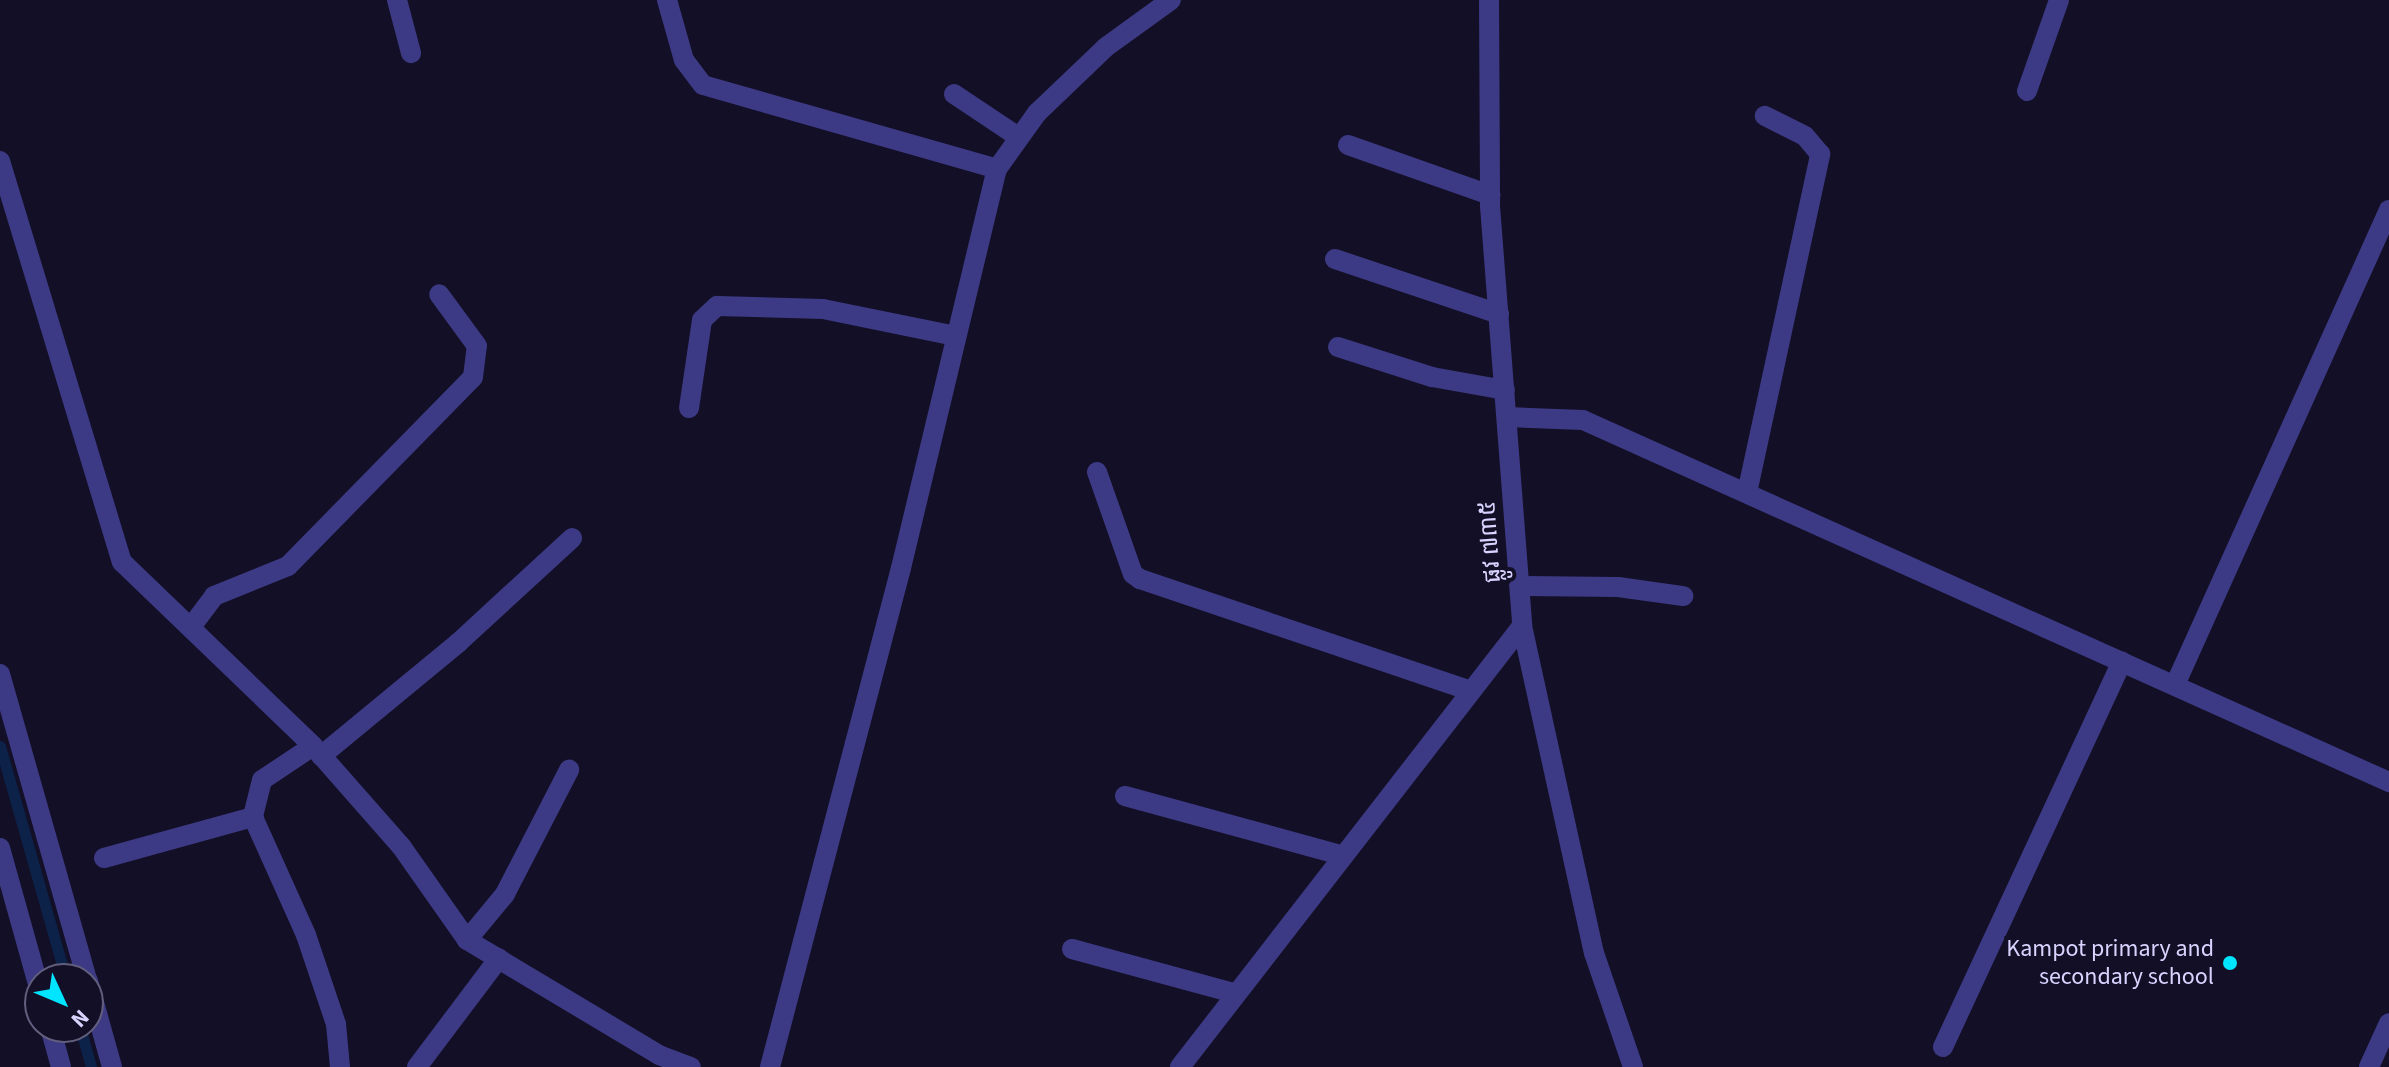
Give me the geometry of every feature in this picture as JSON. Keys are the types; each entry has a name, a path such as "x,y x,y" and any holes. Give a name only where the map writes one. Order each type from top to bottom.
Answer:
{"street":[{"path":"397,0 411,53"},
{"path":"667,0 684,60 703,85 997,169"},
{"path":"770,1067 997,169 1017,136 1106,47 1171,0"},
{"path":"2027,91 2059,0"},
{"name":"ផ្លូវ ៧៣៥","path":"1485,2 1490,195 1522,626 1594,953 1633,1067"},
{"path":"954,94 1017,136"},
{"path":"1747,493 1820,154 1805,136 1765,116"},
{"path":"1348,145 1490,195"},
{"path":"0,161 112,542 137,580 191,627 317,751 401,846 467,940 659,1055 691,1067"},
{"path":"2175,685 2389,210"},
{"path":"1335,259 1499,314"},
{"path":"191,627 214,596 288,566 473,377 477,346 439,294"},
{"path":"689,408 702,320 717,306 823,309 956,336"},
{"path":"1338,347 1432,377 1505,390"},
{"path":"1507,417 1583,420 2389,782"},
{"path":"1097,472 1133,574 1140,579 1470,691"},
{"path":"340,1067 336,1024 306,935 253,817 262,780 317,751 458,643 572,538"},
{"path":"1520,586 1618,587 1683,596"},
{"path":"1180,1067 1341,855 1522,626"},
{"path":"1943,1047 2122,662"},
{"path":"0,674 83,963"},
{"path":"467,940 505,894 569,770"},
{"path":"1125,796 1341,855"},
{"path":"104,858 253,817"},
{"path":"0,848 32,963"},
{"path":"1072,949 1234,993"},
{"path":"417,1067 499,958"},
{"path":"2369,1067 2389,1023"},
{"path":"104,1038 112,1067"},
{"path":"54,1043 61,1067"}],"waterway":[{"path":"0,746 61,963"},
{"path":"84,1043 91,1067"}],"place":[{"name":"Kampot primary and secondary school","path":"2230,963"}]}
